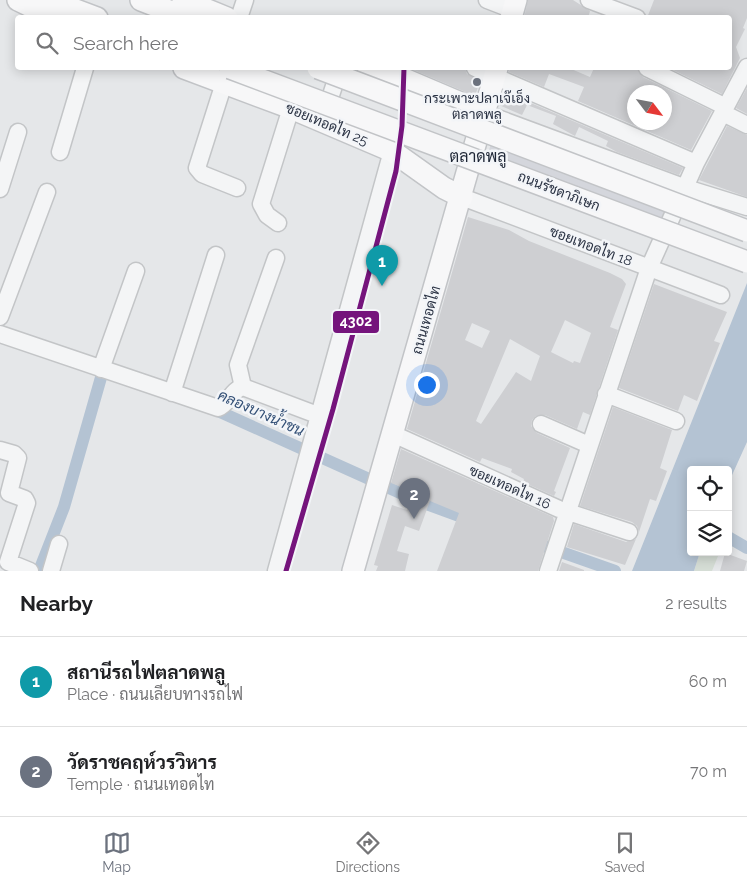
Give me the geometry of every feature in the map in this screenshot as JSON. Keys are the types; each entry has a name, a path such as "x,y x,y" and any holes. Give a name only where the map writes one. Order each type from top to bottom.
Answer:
{"main road":[{"path":"18,0 54,5 87,15"},
{"path":"141,0 179,15"},
{"path":"183,0 220,15"},
{"name":"ซอยเทอดไท 25","path":"196,70 227,75 291,108 392,151 444,188 462,197"},
{"path":"323,70 747,231"},
{"path":"375,70 404,78 484,113"},
{"name":"ถนนเทอดไท","path":"353,571 462,197 496,72"},
{"name":"ถนนรัชดาภิเษก","path":"227,75 747,262"}],"street":[{"path":"240,15 246,0"},
{"path":"487,0 514,9"},
{"path":"589,0 630,15"},
{"path":"550,565 649,268 696,163 747,67"},
{"path":"60,152 84,70"},
{"path":"313,117 330,98 339,70"},
{"path":"650,70 725,110 747,125"},
{"path":"496,72 696,163"},
{"path":"227,75 198,168 202,174 237,188"},
{"path":"278,223 267,215 261,204 291,108"},
{"path":"484,113 686,188 747,207"},
{"path":"0,190 18,132"},
{"path":"276,571 392,151"},
{"path":"0,317 47,192"},
{"name":"ซอยเทอดไท 18","path":"462,197 721,295"},
{"path":"172,393 216,255"},
{"path":"243,387 238,365 276,258"},
{"path":"101,369 136,271"},
{"path":"0,334 218,408 227,402 238,388 243,387 320,416"},
{"path":"606,394 676,421"},
{"path":"541,424 589,444"},
{"name":"ซอยเทอดไท 16","path":"393,434 567,512 629,532"},
{"path":"0,450 14,454 18,458 9,493 24,499 26,503 8,562 30,571"},
{"path":"51,571 59,544"}],"shaded area":[{"name":"ตลาดพลู","path":"499,120 682,190 655,240 482,171"},
{"path":"699,556 718,556 712,571 694,571"}],"water":[{"path":"747,283 747,442 732,475 732,466 687,466 687,556 699,556 694,571 632,571"}],"building":[{"path":"528,0 573,0 590,11 589,15 525,15"},
{"path":"654,0 747,0 747,18 743,28 745,29 736,47 740,58 722,94 673,70 732,70 732,15 648,15"},
{"path":"414,70 466,70 467,74 480,81 475,96"},
{"path":"510,70 574,70 590,77 593,70 638,70 643,77 659,85 627,85 627,122 578,101 584,87 549,74 544,87 509,72"},
{"path":"747,88 747,114 736,108"},
{"path":"503,91 683,168 679,175 617,152 606,146 608,141 579,127 575,136 553,124 556,116 527,105 522,115 499,105"},
{"path":"672,91 712,111 691,150 645,130 672,130"},
{"path":"727,126 747,135 747,197 699,180"},
{"path":"468,217 509,230 529,241 610,273 622,279 626,284 610,327 618,330 590,415 583,412 577,429 545,415 536,416 532,420 531,426 537,433 570,448 554,491 556,492 554,496 523,482 524,479 511,472 512,469 482,458 480,462 407,429","holes":["565,320 591,333 580,363 574,361 573,363 551,352","472,323 490,331 482,348 465,340","510,339 540,356 531,381 516,372 481,424 476,421"]},
{"path":"654,284 727,312 714,341 720,343 697,401 684,395 678,411 619,388"},
{"path":"613,407 672,430 660,468 667,471 656,501 650,499 639,532 637,526 632,522 580,506"},
{"path":"401,449 553,517 554,521 538,571 437,571 459,513 430,501 419,531 405,526 397,551 409,554 405,571 376,571 378,566 374,565 392,505 407,510 414,492 391,483"},
{"path":"574,524 626,542 636,539 625,565 567,547"},
{"path":"724,556 732,556 747,561 744,571 720,571"},
{"path":"562,562 584,570 584,571 559,571"}],"waterway":[{"path":"39,571 64,507 102,374"},
{"name":"คลองบางน้ำชน","path":"209,407 418,501 473,521"},
{"path":"732,539 747,548"},
{"name":"คลองบางน้ำชน","path":"530,541 615,571"}],"transit line":[{"name":"4302","path":"286,571 333,409 396,171 402,126 404,70"}],"place":[{"name":"กระเพาะปลาเจ๊เอ็ง ตลาดพลู","path":"477,82"},
{"name":"สถานีรถไฟตลาดพลู","path":"382,286"},
{"name":"วัดราชคฤห์วรวิหาร","path":"414,519"}],"district":[{"name":"ตลาดพลู","path":"478,156"}]}
